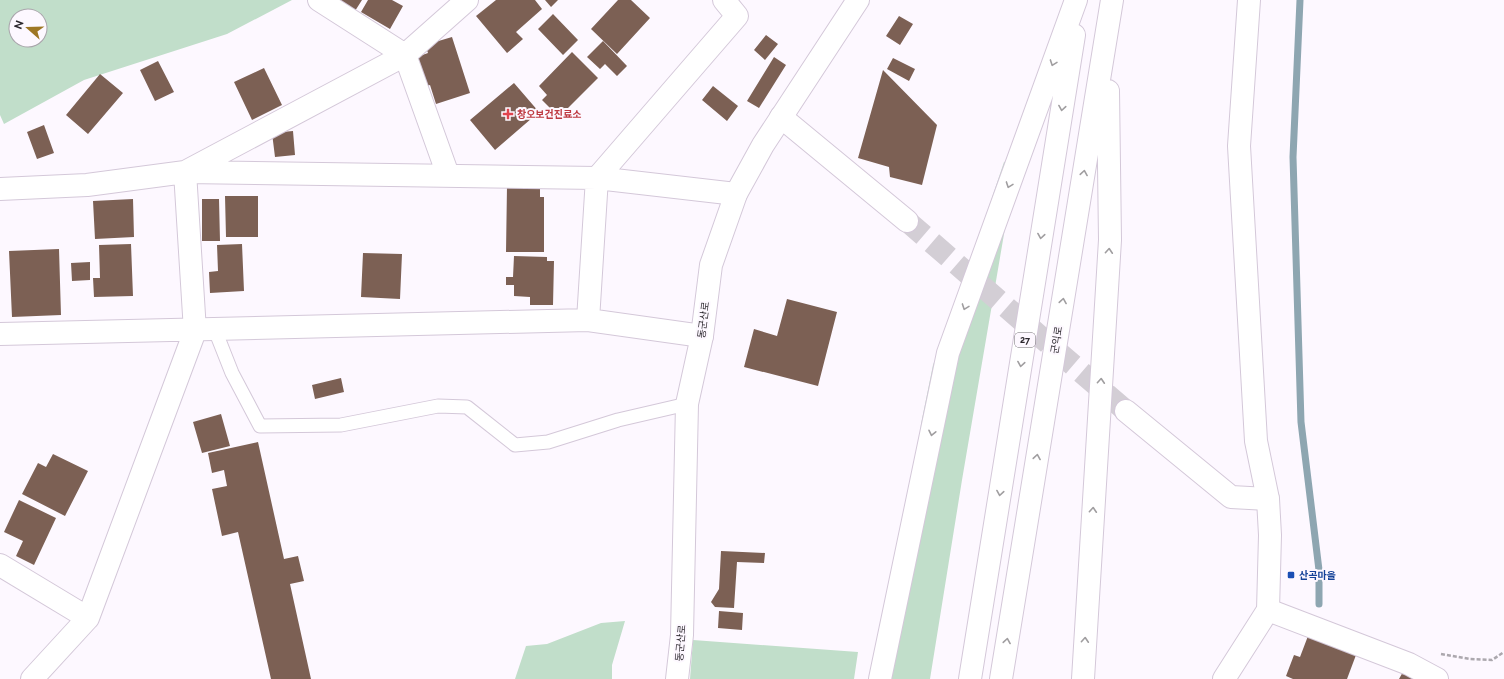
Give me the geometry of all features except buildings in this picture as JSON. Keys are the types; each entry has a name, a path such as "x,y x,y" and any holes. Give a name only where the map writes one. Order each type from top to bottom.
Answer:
{"main road":[{"path":"319,0 405,55 448,175"},
{"path":"185,172 405,55 467,0"},
{"path":"588,320 597,178 737,16 724,0"},
{"name":"동군산로","path":"677,679 682,635 687,404 702,336 711,265 736,194 763,145 858,0"},
{"path":"880,679 948,353 1076,0"},
{"name":"27","path":"970,679 1080,0"},
{"name":"군익로","path":"1000,679 1112,0"},
{"path":"1224,679 1268,610 1270,535 1268,499 1256,441 1239,146 1249,0"},
{"path":"1083,679 1110,240 1107,34"},
{"path":"781,117 906,221"},
{"path":"32,679 88,618 205,330 185,172"},
{"path":"0,189 87,185 185,172 597,178 736,194"},
{"path":"0,334 588,320 702,336"},
{"path":"1126,411 1231,497 1268,499"},
{"path":"0,565 88,618"},
{"path":"1268,610 1409,664 1437,679"}],"lane":[{"path":"205,330 232,373 260,426 341,425 438,406 467,407 515,445 548,442 618,420 687,404"}],"path":[{"path":"1409,664 1441,654 1470,659 1492,660 1504,652"}],"green space":[{"path":"0,0 292,0 227,34 84,80 4,124 0,115"},
{"path":"1017,158 962,480 930,679 884,679 907,562 921,424 933,365 956,304 1004,162"},
{"path":"625,621 612,665 612,679 515,679 526,646 547,644 601,623"},
{"path":"693,640 858,652 854,679 690,679"}],"waterway":[{"path":"1300,0 1293,157 1301,422 1319,570 1319,604"}],"tunnel":[{"path":"907,221 1126,411"}],"place":[{"name":"창오보건진료소","path":"508,114"},
{"name":"산곡마을","path":"1291,575"}]}
